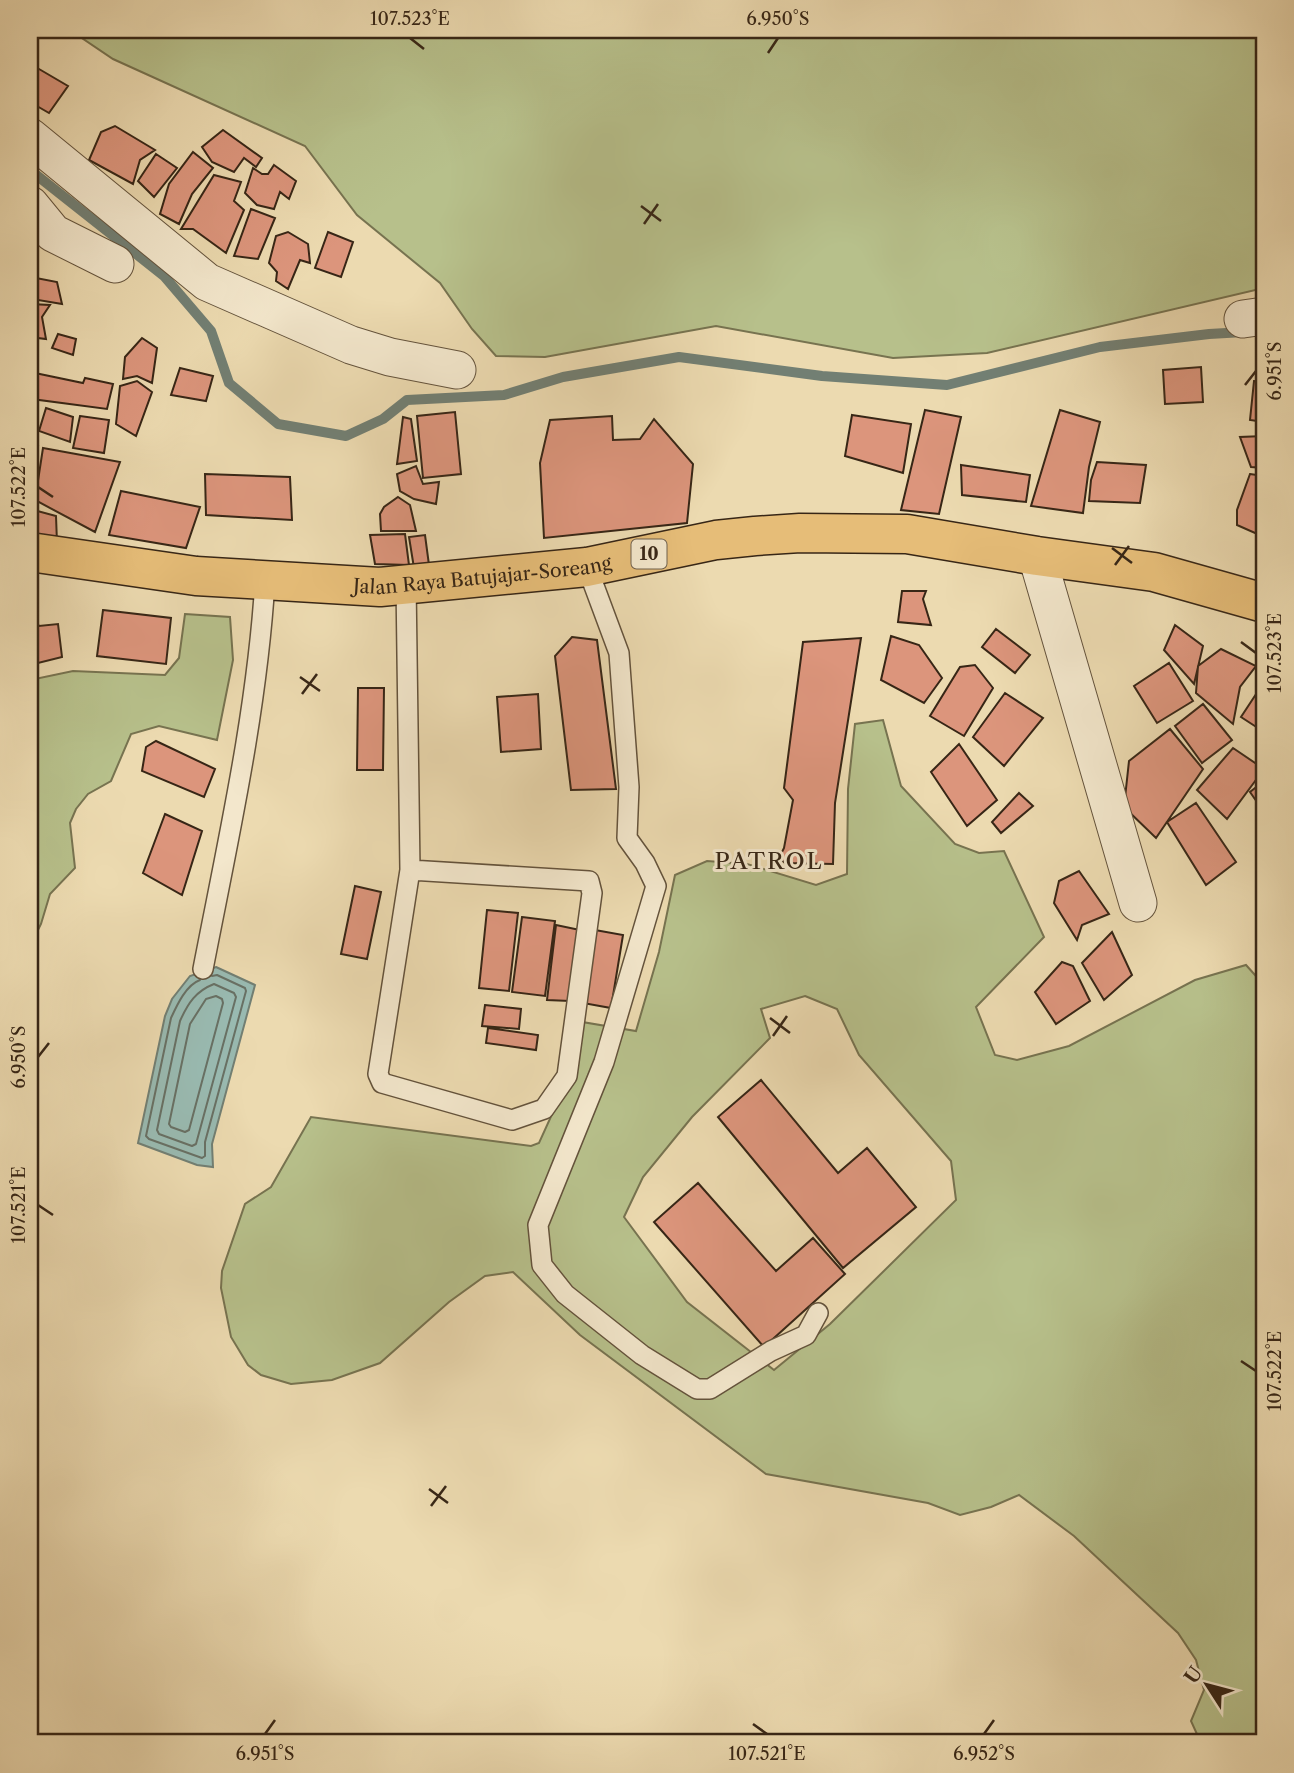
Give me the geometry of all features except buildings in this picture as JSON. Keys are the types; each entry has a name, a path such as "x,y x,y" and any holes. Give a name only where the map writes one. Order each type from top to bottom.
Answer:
{"highway":[{"name":"Jalan Raya Batujajar-Soreang","path":"30,552 195,576 380,587 587,567 716,540 800,533 907,534 1154,572 1264,603"}],"street":[{"path":"30,137 207,282 351,345 390,357 457,370"},
{"path":"30,205 53,233 115,264"},
{"path":"1037,556 1138,902"}],"lane":[{"path":"587,567 619,653 629,787 627,838 645,863 656,886 604,1062 538,1224 542,1265 565,1294 642,1355 697,1389 710,1389 771,1351 806,1335 818,1313"},
{"path":"203,969 245,753 262,636 265,580"},
{"path":"407,583 410,870 378,1074 382,1083 512,1120 544,1109 567,1076 592,893 589,881 410,870"}],"green space":[{"path":"70,30 1264,30 1264,288 987,353 893,358 716,326 545,357 496,356 472,329 440,283 357,215 305,146 113,59"},
{"path":"185,614 230,617 233,660 217,740 159,726 131,734 111,781 88,794 76,809 70,823 75,868 50,894 41,924 30,946 30,680 73,671 165,675 179,658"},
{"path":"883,720 901,786 955,844 979,853 1004,851 1044,937 976,1007 995,1055 1017,1060 1069,1046 1195,980 1246,965 1264,985 1264,1743 1201,1743 1191,1721 1204,1690 1196,1660 1178,1633 1074,1536 1019,1495 991,1507 960,1515 928,1503 766,1474 580,1335 513,1272 485,1276 449,1302 380,1363 332,1380 291,1384 261,1375 248,1365 231,1337 221,1288 222,1271 245,1204 271,1187 311,1117 531,1146 539,1143 574,1066 582,1022 636,1031 659,952 675,875 707,861 747,864 816,885 847,874 848,789 855,724","holes":["805,996 837,1009 859,1055 951,1161 956,1200 830,1324 774,1370 687,1302 624,1217 643,1177 692,1117 770,1038 761,1009"]}],"water":[{"path":"216,967 255,985 212,1144 213,1167 197,1165 138,1143 165,1016 172,999 190,976"}],"waterway":[{"path":"30,170 164,276 211,331 229,383 278,424 346,436 383,419 407,400 504,395 563,377 679,357 822,376 947,385 1100,347 1244,332"}],"district":[{"name":"PATROL","path":"769,861"}]}
